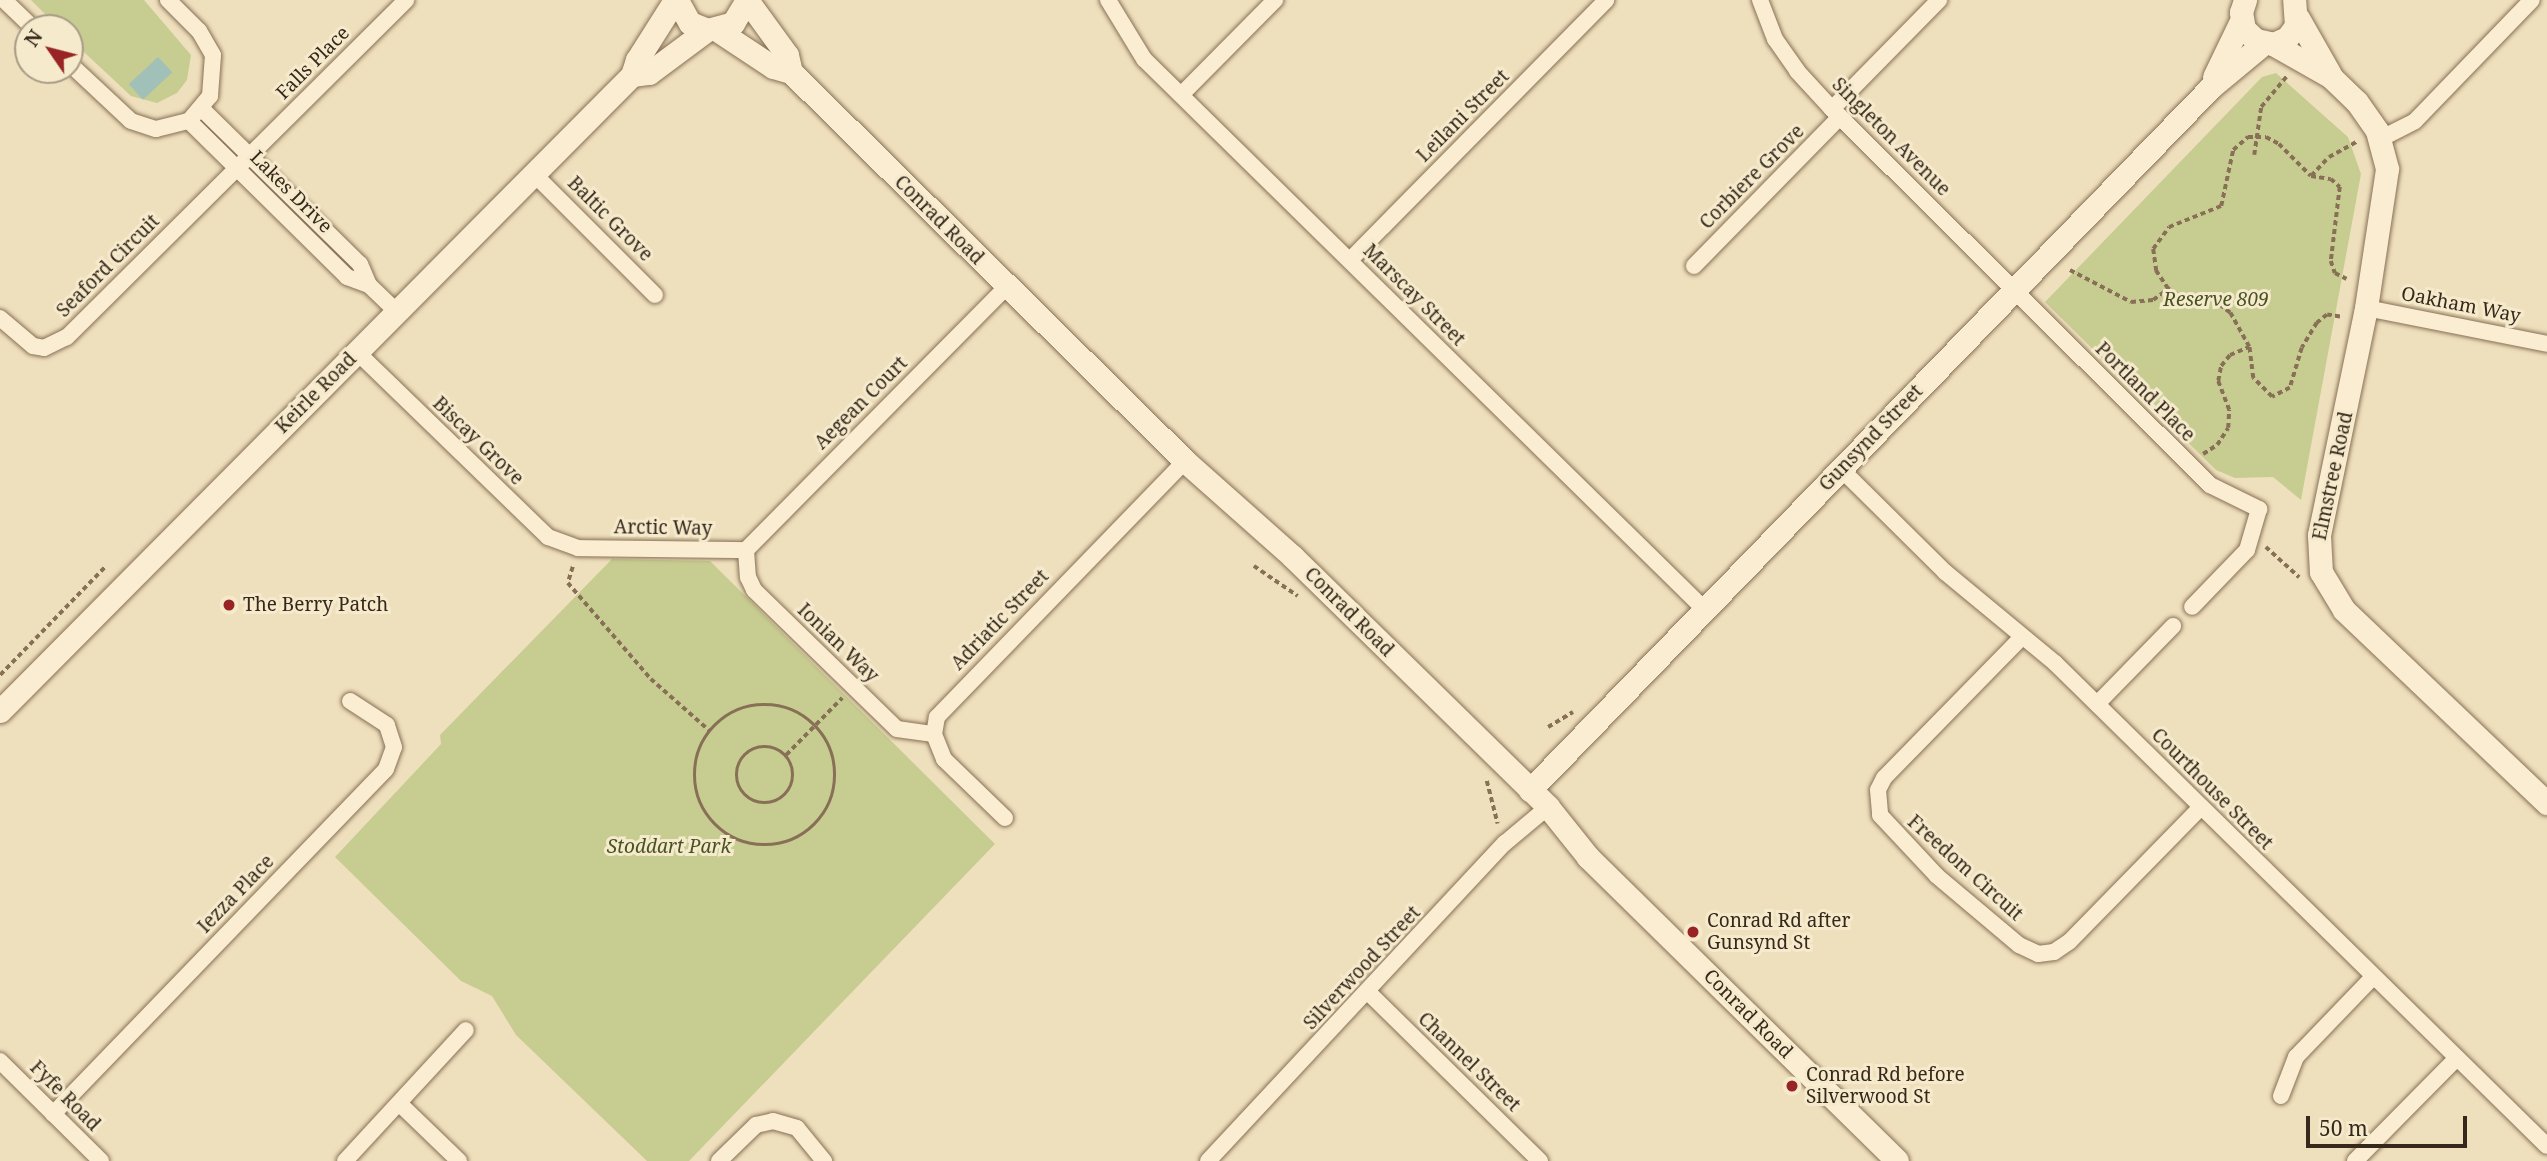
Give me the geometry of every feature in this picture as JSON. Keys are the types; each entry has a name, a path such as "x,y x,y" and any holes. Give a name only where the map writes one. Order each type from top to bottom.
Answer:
{"street":[{"path":"4,0 18,14"},
{"path":"84,77 131,121 156,129 189,121 202,109 214,83 213,55 199,31 168,0"},
{"name":"Falls Place","path":"237,168 406,0"},
{"name":"Conrad Road","path":"676,0 690,23 712,30 773,67 791,72 1185,461 1293,557 1548,807 1588,857 1897,1161"},
{"name":"Keirle Road","path":"0,710 632,75 637,60 676,0"},
{"name":"Conrad Road","path":"747,0 787,55 791,72"},
{"name":"Keirle Road","path":"632,75 649,73 712,30 733,23 747,0"},
{"name":"Marscay Street","path":"1108,0 1144,59 1704,609"},
{"path":"1181,94 1275,0"},
{"name":"Leilani Street","path":"1350,260 1606,0"},
{"name":"Singleton Avenue","path":"1760,0 1775,38 1797,71 2013,290"},
{"name":"Corbiere Grove","path":"1694,266 1939,0"},
{"path":"2380,139 2415,121 2532,0"},
{"name":"Elmstree Road","path":"2296,5 2331,77"},
{"name":"Gunsynd Street","path":"1530,790 2211,87 2269,43 2287,38 2296,5"},
{"name":"Elmstree Road","path":"2240,8 2249,36 2269,43 2331,77 2364,111 2380,139 2386,191 2366,308 2317,548 2326,587 2344,610 2547,803"},
{"name":"Gunsynd Street","path":"2211,87 2240,8"},
{"name":"Lakes Drive","path":"202,109 360,264 369,285 397,312"},
{"name":"Lakes Drive","path":"189,121 347,277 369,285"},
{"name":"Seaford Circuit","path":"0,318 33,346 44,348 67,337 237,168"},
{"name":"Baltic Grove","path":"534,174 655,295"},
{"name":"Aegean Court","path":"746,550 1006,287"},
{"name":"Portland Place","path":"2013,290 2210,485 2259,509 2254,536"},
{"name":"Oakham Way","path":"2366,308 2547,344"},
{"name":"Biscay Grove","path":"357,352 535,527 578,548"},
{"name":"Adriatic Street","path":"934,734 945,706 1185,461"},
{"name":"Courthouse Street","path":"1841,469 1926,555 2097,704 2547,1146"},
{"path":"2192,607 2247,550 2254,536"},
{"name":"Arctic Way","path":"578,548 746,550"},
{"name":"Ionian Way","path":"746,550 748,577 754,590 853,687 897,729 934,734"},
{"path":"2097,704 2173,626"},
{"name":"Freedom Circuit","path":"2022,637 1884,778 1878,790 1880,815 1937,876 2019,945 2038,954 2054,952 2069,942 2201,807"},
{"name":"Iezza Place","path":"53,1114 386,769 394,747 387,725 350,701"},
{"path":"934,734 944,759 1005,818"},
{"name":"Silverwood Street","path":"1208,1161 1369,993 1505,843 1548,807"},
{"path":"2281,1096 2296,1057 2373,977"},
{"name":"Channel Street","path":"1369,993 1538,1160"},
{"path":"345,1161 466,1030"},
{"path":"2355,1161 2457,1058"},
{"name":"Fyfe Road","path":"0,1061 100,1161"},
{"path":"400,1104 459,1161"},
{"path":"719,1161 756,1125 773,1121 797,1128 824,1161"}],"path":[{"path":"2254,155 2254,136 2261,107 2290,74"},
{"path":"2254,136 2279,144 2311,176 2331,179 2340,187 2331,261 2336,274 2347,279"},
{"path":"2254,136 2233,150 2221,206 2176,223 2158,237 2153,265 2168,289 2184,299 2225,308 2249,347 2256,385 2266,394 2278,397 2294,380 2311,330 2327,315 2340,317"},
{"path":"2311,176 2329,157 2356,142"},
{"path":"2070,270 2131,302 2153,300 2168,289"},
{"path":"2188,464 2226,435 2229,410 2219,373 2230,355 2249,347"},
{"path":"2254,536 2311,589 2326,587"},
{"path":"578,548 568,583 651,679 710,731"},
{"path":"0,675 106,566"},
{"path":"786,755 853,687"},
{"path":"762,705 786,708 814,725 832,752 834,785 830,800 812,827 799,837 768,846 736,840 722,832 702,807 694,776 702,744 710,731 737,710 762,705"},
{"path":"769,746 786,755 794,772 789,790 765,804 747,797 737,781 744,755 769,746"},
{"path":"1482,772 1501,833"}],"green space":[{"path":"31,0 144,0 191,55 187,80 177,93 157,103 131,96 84,52 84,14 45,14"},
{"name":"Reserve 809","path":"2276,73 2348,137 2361,174 2301,500 2273,477 2235,478 2216,470 2045,302 2262,77"},
{"name":"Stoddart Park","path":"612,559 710,561 995,844 689,1161 647,1161 516,1035 492,996 461,981 335,857 441,744 440,735"}],"water":[{"path":"158,57 172,72 143,100 129,84"}],"place":[{"name":"The Berry Patch","path":"229,605"},
{"name":"Conrad Rd after Gunsynd St","path":"1693,932"},
{"name":"Conrad Rd before Silverwood St","path":"1792,1086"}]}
